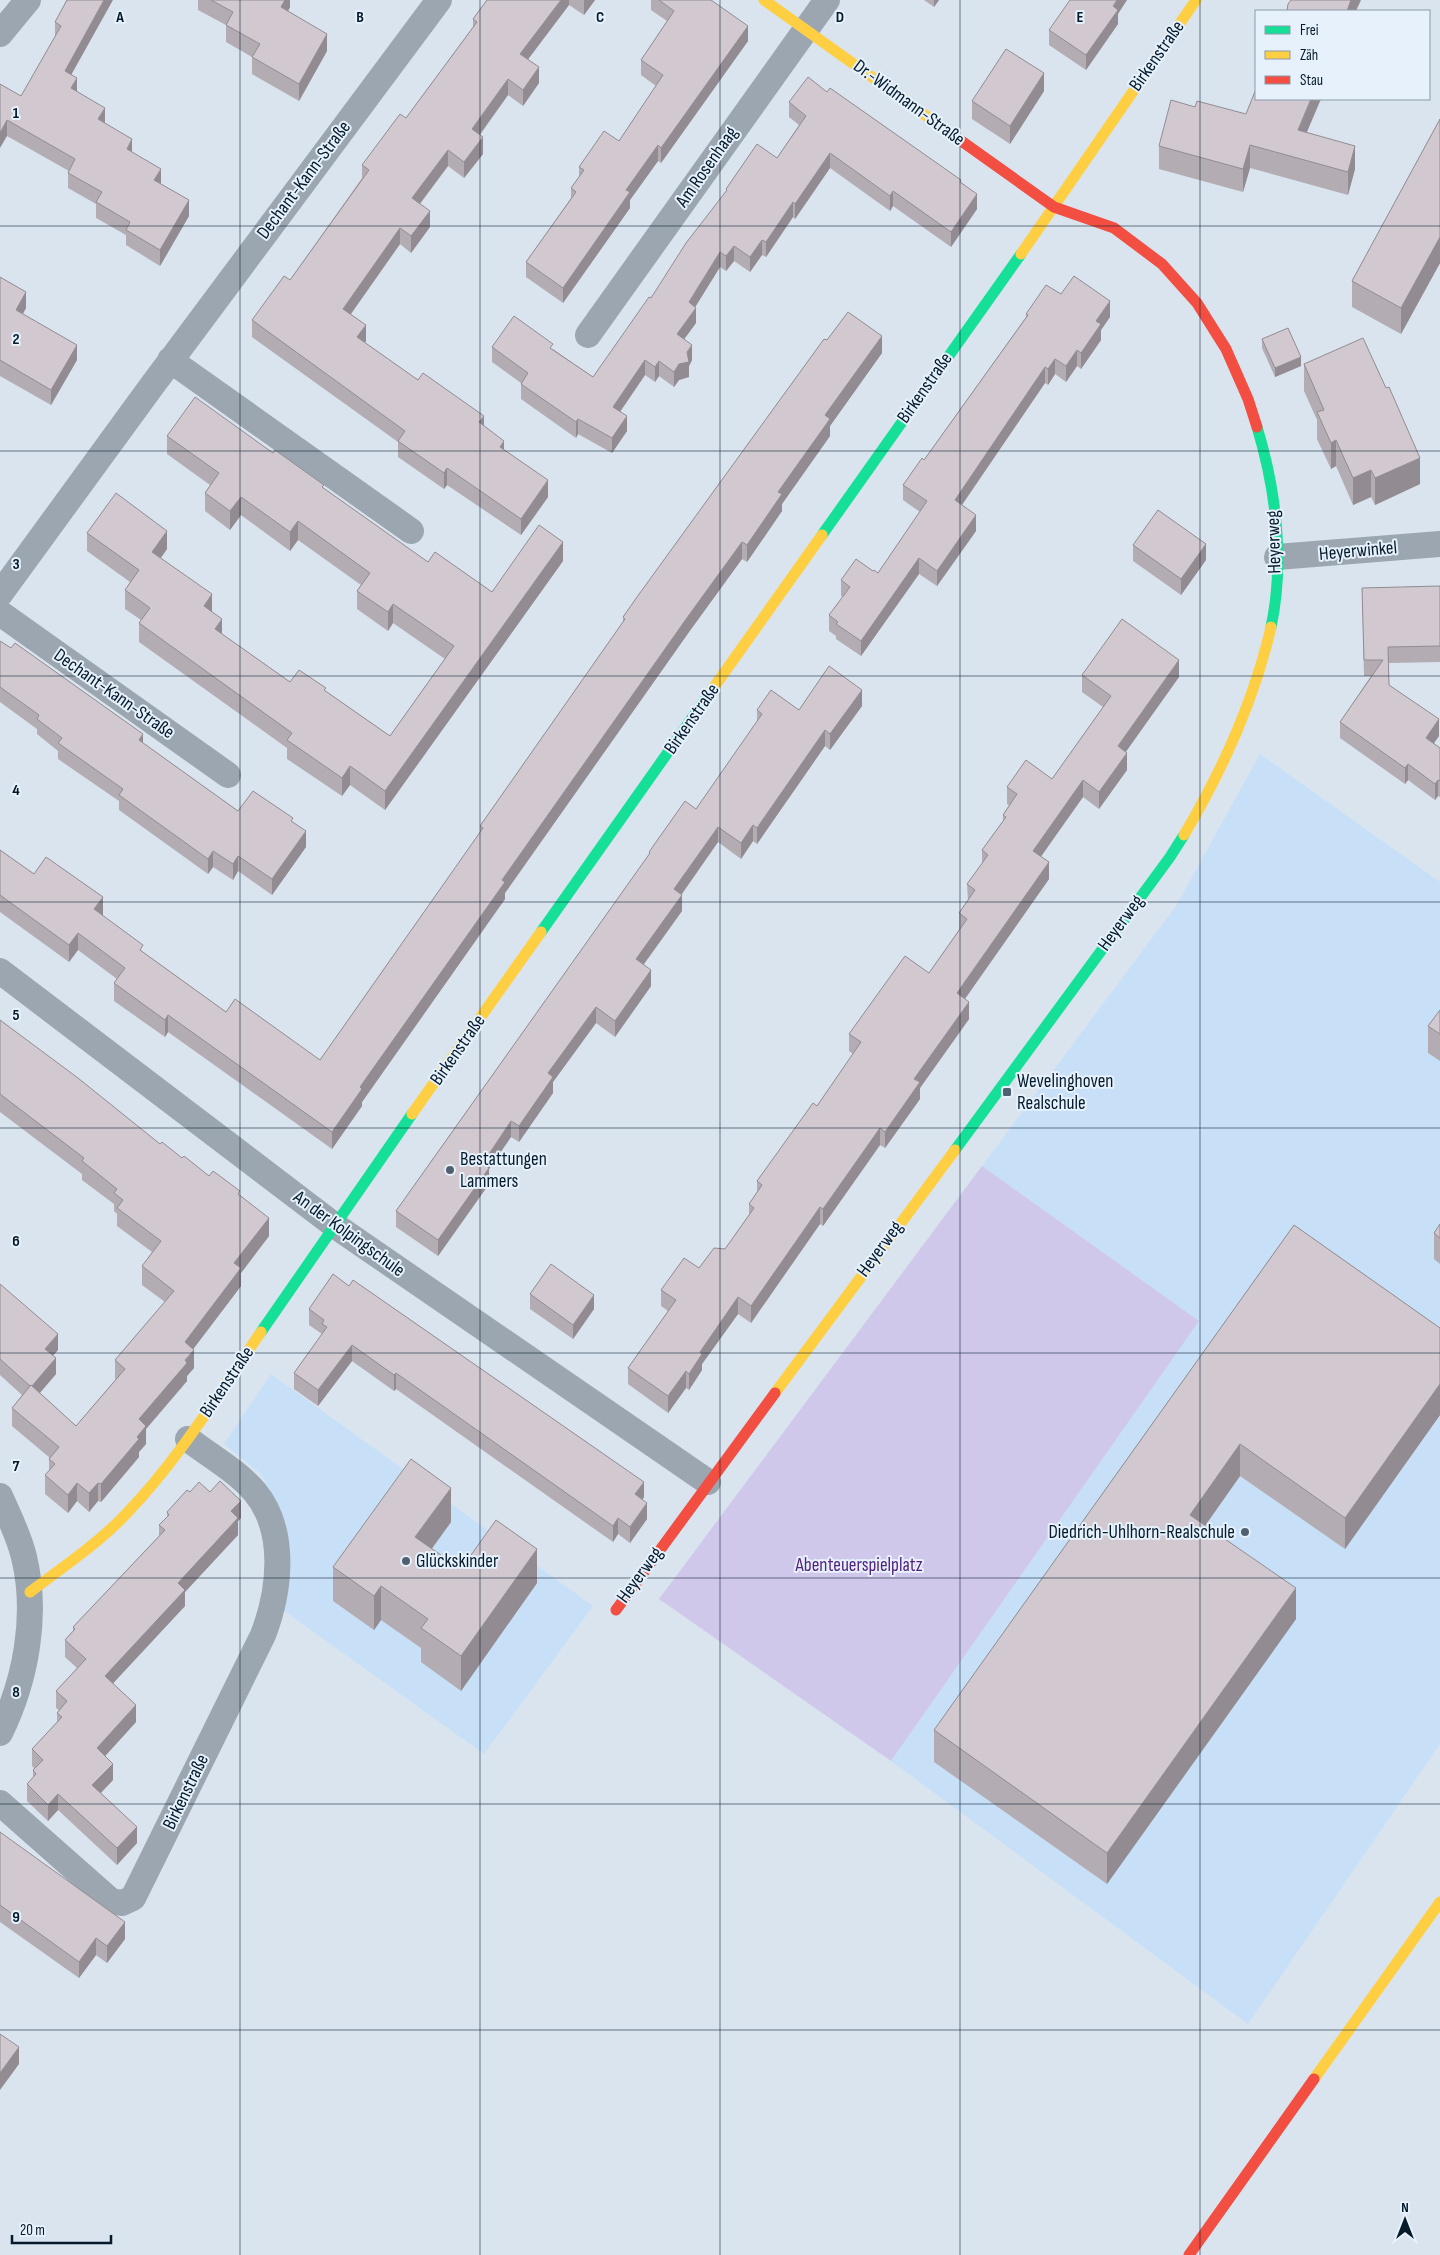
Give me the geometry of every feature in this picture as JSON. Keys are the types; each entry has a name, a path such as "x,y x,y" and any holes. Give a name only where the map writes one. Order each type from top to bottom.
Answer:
{"street":[{"path":"0,34 28,0"},
{"name":"Dechant-Kann-Straße","path":"0,594 170,360 439,0"},
{"name":"Dr.-Widmann-Straße","path":"764,0 1054,207"},
{"name":"Am Rosenhaag","path":"588,335 827,0"},
{"name":"Birkenstraße","path":"30,1592 107,1532 128,1512 188,1439 334,1226 1054,207 1196,0"},
{"name":"Heyerweg","path":"616,1610 1184,835 1216,781 1250,699 1274,609 1277,557 1271,488 1260,438 1236,371 1210,320 1176,277 1136,243 1099,221 1054,207"},
{"path":"170,360 411,531"},
{"name":"Heyerwinkel","path":"1277,557 1440,544"},
{"name":"Dechant-Kann-Straße","path":"0,614 228,775"},
{"name":"An der Kolpingschule","path":"0,970 334,1226 708,1482"},
{"name":"Birkenstraße","path":"0,1803 110,1901 122,1903 133,1898 263,1635 274,1599 277,1554 268,1511 248,1486 188,1439"},
{"path":"0,1496 23,1555 30,1592 25,1659 20,1679 0,1733"},
{"path":"1189,2255 1440,1902"}],"shaded area":[{"name":"Diedrich-Uhlhorn-Realschule","path":"1260,754 1440,882 1440,1744 1248,2024 891,1761 1199,1321 982,1166 1176,906"},
{"name":"Glückskinder","path":"271,1374 593,1606 484,1754 283,1610 283,1515 261,1474 224,1444"}],"green space":[{"name":"Abenteuerspielplatz","path":"982,1166 1199,1321 891,1761 659,1599"}],"building":[{"path":"67,0 104,0 65,71 77,78 71,88 105,108 98,119 132,139 127,149 161,169 154,180 189,200 160,250 126,230 130,222 96,202 102,192 68,173 75,159 7,120 0,133 0,84 21,96 61,26 55,22"},
{"path":"211,0 285,0 281,7 327,34 299,84 252,57 260,44 226,25 233,12"},
{"path":"487,0 561,0 520,54 539,67 523,90 508,79 472,129 483,137 464,162 448,150 412,198 430,211 411,236 400,228 343,309 366,325 357,337 418,380 423,373 484,416 479,422 504,441 500,447 548,480 521,519 447,468 444,473 398,441 405,431 252,320 284,276 290,280 369,170 362,165 400,114 406,118 477,22 473,19"},
{"path":"659,0 711,0 748,26 661,148 658,145 626,190 630,192 563,288 526,262 576,192 571,188 584,170 579,167 604,131 619,141 663,75 641,60 674,11"},
{"path":"1070,0 1117,0 1113,6 1118,10 1086,55 1049,30"},
{"path":"1291,0 1351,0 1347,10 1287,10"},
{"path":"1006,49 1044,73 1010,126 972,101"},
{"path":"808,77 827,92 830,88 961,180 960,182 977,194 951,232 893,191 890,196 830,153 766,242 762,240 750,257 734,246 726,256 720,252 689,302 696,308 677,334 692,345 687,352 689,362 679,364 674,372 659,361 655,367 645,360 613,407 627,416 612,438 578,419 576,422 521,384 528,373 492,347 514,316 553,344 550,348 593,377 649,297 651,298 686,243 727,190 757,144 777,158 806,116 789,102"},
{"path":"1255,92 1255,100 1311,100 1298,130 1355,146 1348,172 1250,145 1243,169 1159,146 1171,100 1195,107 1197,101 1246,114"},
{"path":"1440,119 1440,237 1401,308 1352,281"},
{"path":"1074,276 1110,301 1096,321 1101,324 1081,353 1077,350 1066,366 1055,359 1048,369 1045,367 955,500 976,515 937,571 919,558 861,641 836,624 838,622 829,615 850,587 841,580 856,559 878,573 927,501 903,485 922,458 924,460 1028,315 1026,314 1046,285 1061,294"},
{"path":"0,277 26,292 16,310 77,345 51,390 0,360"},
{"path":"848,312 882,336 825,415 830,419 778,492 782,494 747,545 742,542 502,880 505,882 360,1087 362,1089 332,1132 168,1015 165,1020 114,983 125,968 78,933 69,945 0,895 0,850 34,874 46,857 103,897 94,909 143,945 140,950 226,1012 235,999 320,1060 483,828 480,826 625,619 623,617 637,597 824,339 827,340"},
{"path":"1288,328 1301,357 1275,368 1262,339"},
{"path":"1363,338 1386,388 1389,387 1420,458 1375,478 1371,470 1353,478 1336,440 1331,443 1317,412 1324,410 1304,364"},
{"path":"195,397 273,453 275,450 324,485 322,487 428,562 435,552 492,592 539,525 563,542 385,791 350,766 342,778 287,740 292,733 139,623 150,608 125,590 139,570 87,533 116,493 167,531 152,552 212,594 204,606 222,619 215,629 290,682 299,670 326,688 324,690 390,736 454,646 393,604 388,612 357,591 370,573 298,521 290,532 241,497 230,511 205,493 219,473 167,436"},
{"path":"1158,510 1206,544 1181,579 1133,545"},
{"path":"1440,586 1440,646 1388,647 1389,685 1439,719 1426,738 1440,748 1440,781 1438,780 1435,784 1408,764 1405,768 1340,722 1383,660 1364,660 1362,588"},
{"path":"1122,619 1179,660 1118,746 1127,753 1099,792 1083,780 1033,851 1049,862 957,993 969,1002 914,1079 920,1082 885,1132 880,1128 823,1209 820,1207 751,1306 738,1297 700,1352 702,1354 689,1374 686,1371 668,1396 628,1368 676,1300 661,1290 684,1258 699,1268 714,1248 725,1249 754,1208 749,1204 762,1185 757,1181 813,1103 817,1106 861,1042 849,1034 905,956 929,973 967,919 959,913 975,890 967,884 988,855 982,850 1006,817 1003,815 1017,794 1007,787 1026,760 1052,779 1111,696 1082,675"},
{"path":"0,641 11,648 15,643 143,734 139,740 238,811 253,791 293,818 291,821 306,831 272,879 238,856 233,864 213,851 208,859 119,795 123,789 58,743 62,738 37,719 39,715 0,687"},
{"path":"829,666 862,690 830,734 825,730 757,828 753,825 741,843 718,827 674,889 682,895 636,959 651,970 615,1021 596,1007 548,1073 553,1077 519,1126 511,1121 483,1163 489,1168 438,1240 396,1211 685,801 696,809 762,714 757,710 771,690 799,710"},
{"path":"1440,1010 1440,1034 1428,1026"},
{"path":"0,1020 78,1078 160,1144 162,1142 182,1158 184,1156 209,1176 213,1171 240,1191 238,1194 269,1218 234,1263 241,1268 185,1342 194,1350 185,1360 187,1363 139,1419 146,1426 137,1437 139,1439 101,1484 98,1483 89,1493 77,1483 68,1495 45,1475 55,1464 49,1459 59,1447 12,1408 31,1385 76,1426 125,1369 115,1360 174,1291 142,1266 161,1241 117,1208 123,1200 114,1193 117,1189 82,1161 84,1158 0,1094"},
{"path":"1440,1224 1440,1238 1434,1233"},
{"path":"1294,1225 1440,1328 1440,1384 1345,1518 1240,1444 1190,1515 1296,1588 1107,1853 934,1730"},
{"path":"551,1264 594,1295 573,1325 530,1294"},
{"path":"333,1274 349,1286 353,1280 644,1482 635,1494 647,1503 630,1527 618,1518 613,1526 396,1373 394,1375 352,1345 318,1390 294,1373 327,1327 322,1324 324,1320 309,1309"},
{"path":"0,1284 58,1334 45,1349 56,1358 32,1386 0,1359"},
{"path":"411,1459 451,1488 415,1537 461,1569 496,1520 537,1549 461,1656 421,1628 428,1619 381,1586 374,1596 333,1567"},
{"path":"220,1481 241,1501 231,1511 238,1518 178,1583 185,1590 105,1676 136,1705 97,1748 113,1764 92,1785 137,1827 117,1848 58,1794 48,1805 27,1784 36,1774 33,1770 43,1760 32,1749 62,1717 57,1713 67,1701 56,1691 86,1659 65,1640 75,1629 73,1627 165,1530 159,1525 169,1515 167,1512 187,1490 190,1492 199,1482 210,1492"},
{"path":"0,1832 125,1922 107,1946 96,1938 79,1962 0,1905"},
{"path":"0,2034 19,2047 0,2073"}],"traffic: fast":[{"path":"822,535 1021,254"},
{"path":"1257,427 1269,476 1278,552 1275,602 1271,627"},
{"path":"541,932 707,697"},
{"path":"955,1150 1170,857 1184,835"},
{"path":"261,1332 412,1114"}],"traffic: slow":[{"path":"764,0 960,140"},
{"path":"1021,254 1196,0"},
{"path":"707,697 822,535"},
{"path":"1184,835 1224,761 1235,735 1256,682 1271,627"},
{"path":"412,1114 541,932"},
{"path":"775,1393 955,1150"},
{"path":"30,1592 105,1534 146,1492 198,1425 261,1332"},
{"path":"1314,2079 1440,1902"}],"traffic: jam":[{"path":"960,140 1054,207 1114,228 1162,264 1197,303 1226,349 1248,399 1257,427"},
{"path":"616,1610 775,1393"},
{"path":"1189,2255 1314,2079"}],"place":[{"name":"Wevelinghoven Realschule","path":"1007,1092"},
{"name":"Bestattungen Lammers","path":"450,1170"},
{"name":"Diedrich-Uhlhorn-Realschule","path":"1245,1532"},
{"name":"Glückskinder","path":"406,1561"}]}
